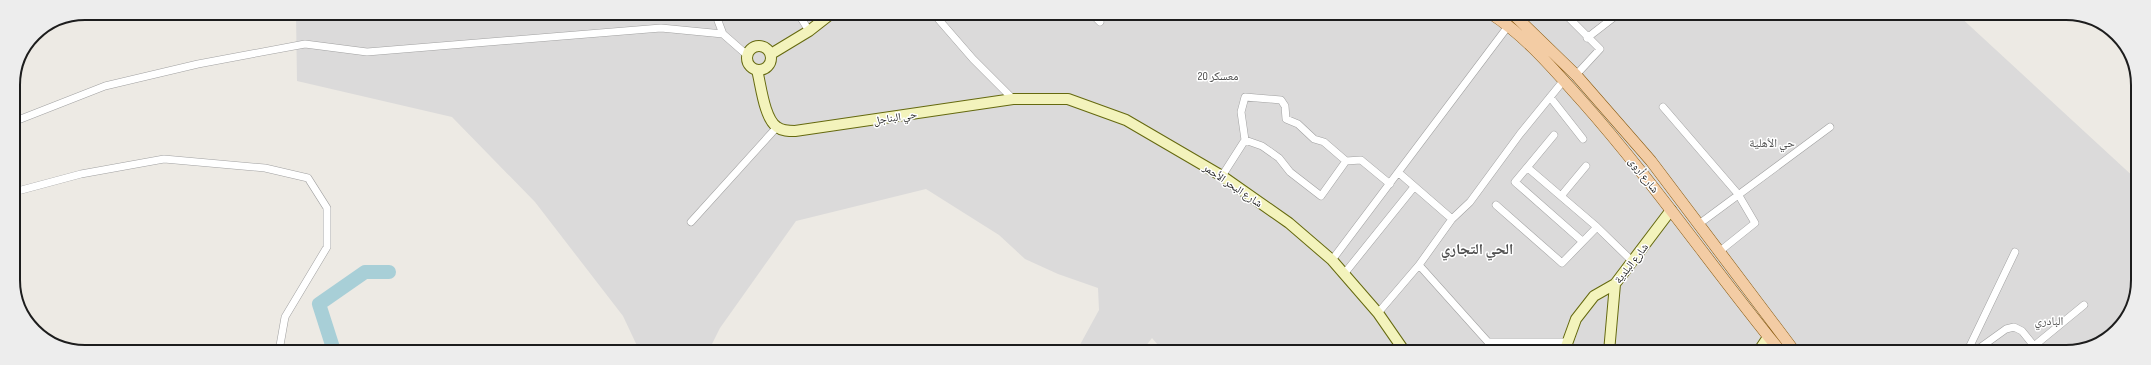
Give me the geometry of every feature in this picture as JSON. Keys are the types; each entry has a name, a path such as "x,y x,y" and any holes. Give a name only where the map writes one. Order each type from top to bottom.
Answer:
{"main road":[{"name":"شارع أروى","path":"1500,20 1509,25 1564,80 1645,174 1775,345"},
{"path":"1509,25 1512,20"},
{"name":"شارع أروى","path":"1519,20 1576,75 1651,161 1679,200 1720,251 1790,345"},
{"path":"1671,210 1679,200"},
{"path":"1768,337 1777,329"}],"street":[{"path":"718,20 723,34 747,55 749,65 757,70 767,68 770,64 771,54"},
{"path":"802,20 809,31"},
{"path":"771,54 809,31 823,20"},
{"path":"939,20 973,59 1013,99"},
{"path":"1570,20 1600,50 1576,75"},
{"path":"1587,38 1610,20"},
{"path":"1332,260 1509,25"},
{"path":"20,119 105,86 198,64 305,44 367,52 661,28 723,34"},
{"path":"747,55 754,47 759,46 764,47 771,54"},
{"path":"691,222 777,127 771,121 766,107 757,70"},
{"path":"1378,314 1418,265 1452,219 1470,202 1520,134 1564,80"},
{"path":"1222,176 1245,140 1241,112 1245,97 1280,100 1285,106 1286,120 1298,124 1314,139 1324,142 1346,161 1361,160 1390,184"},
{"path":"1550,97 1583,139"},
{"name":"حي البناجل","path":"777,127 784,130 795,131 1013,99"},
{"name":"شارع البحر الأحمر","path":"1013,99 1068,99 1126,120 1222,176 1289,223 1332,260 1378,314 1400,345"},
{"path":"1663,107 1738,194 1755,223 1720,251"},
{"path":"1699,224 1830,127"},
{"path":"1554,134 1528,168 1515,182 1582,241"},
{"path":"1245,140 1262,146 1279,158 1290,172 1321,196 1346,161"},
{"path":"20,190 81,174 164,159 265,168 308,178 327,208 327,247 285,317 280,345"},
{"path":"1561,196 1586,166"},
{"path":"1528,168 1597,227 1632,262"},
{"path":"1399,173 1452,219"},
{"path":"1344,274 1414,187"},
{"path":"1496,205 1562,263 1597,227"},
{"name":"شارع البلدية","path":"1567,345 1576,319 1594,296 1615,284 1671,210"},
{"path":"1970,345 2015,252"},
{"path":"1418,265 1490,345"},
{"path":"1610,345 1615,284"},
{"path":"2041,345 2084,305"},
{"path":"1984,345 2006,329 2014,327 2022,331 2034,345"},
{"path":"1763,345 1768,337"},
{"path":"1488,342 1535,345"}],"shaded area":[{"path":"296,20 1964,20 2131,174 2131,280 2129,297 2124,309 2118,320 2109,329 2091,340 2079,344 2066,345 1158,345 1152,338 1146,345 1080,345 1099,310 1098,288 1058,274 1025,259 999,235 926,189 796,221 720,328 712,345 637,345 623,316 535,202 452,117 297,81"}],"waterway":[{"path":"332,345 319,304 365,272 389,272"}],"district":[{"name":"معسكر 20","path":"1218,76"},
{"name":"حي الأهلية","path":"1772,143"},
{"name":"الحي التجاري","path":"1477,249"},
{"name":"البادري","path":"2049,321"}]}
